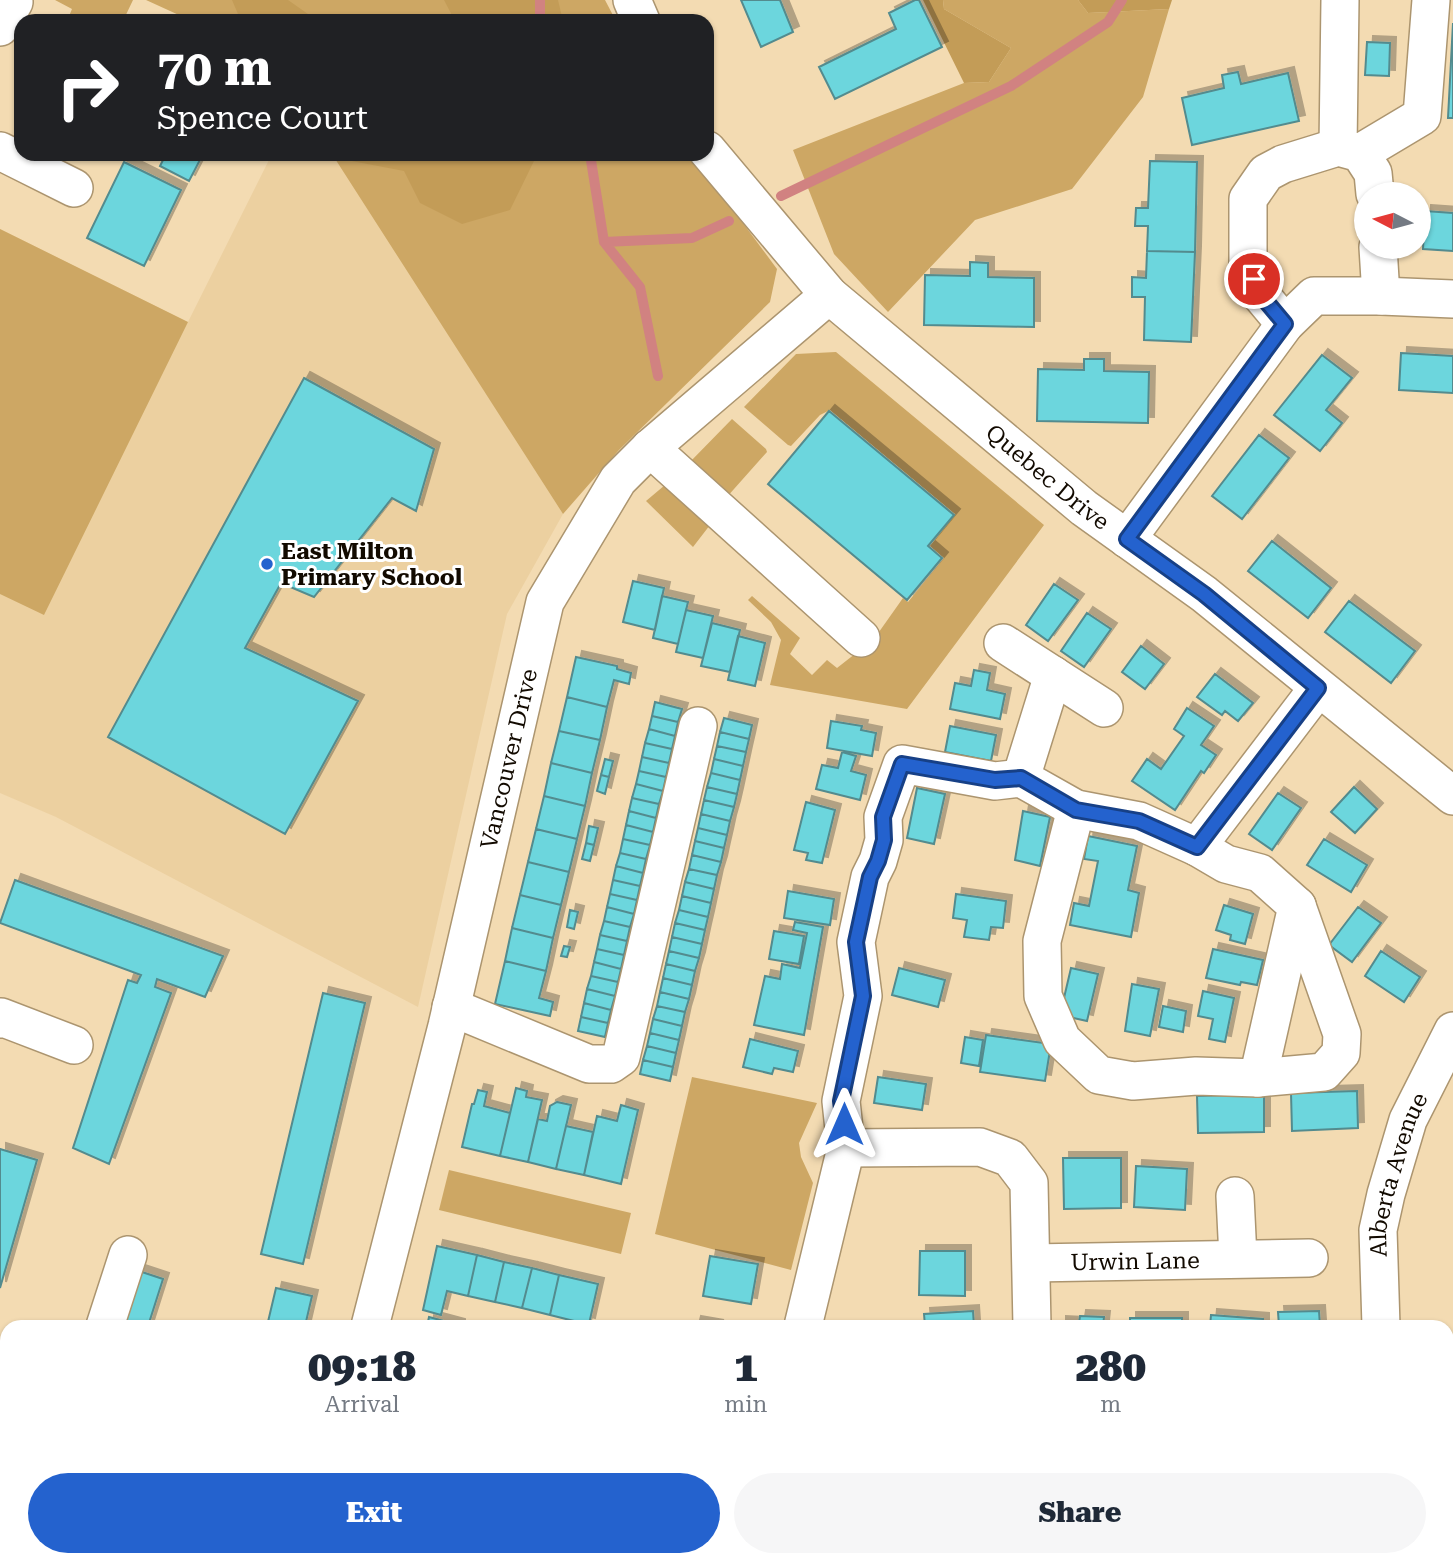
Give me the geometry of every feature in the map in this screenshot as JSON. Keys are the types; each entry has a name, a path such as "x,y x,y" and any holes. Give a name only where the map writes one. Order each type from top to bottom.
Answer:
{"street":[{"path":"1340,0 1349,150 1373,173 1374,182"},
{"path":"1285,324 1260,294 1248,264 1248,199 1266,173 1283,164 1349,150 1422,116 1431,0"},
{"name":"Quebec Drive","path":"714,158 829,295 1084,508 1204,594 1453,796"},
{"path":"20,161 74,188"},
{"path":"1379,259 1381,296"},
{"name":"Vancouver Drive","path":"372,1320 451,1007 545,602 610,491 650,448 829,295"},
{"path":"1127,539 1285,324 1314,296 1453,299"},
{"path":"650,448 861,638"},
{"path":"1003,643 1104,708"},
{"path":"1021,778 1053,675"},
{"path":"1197,847 1318,688"},
{"path":"451,1007 589,1064 611,1064 621,1057 698,726"},
{"path":"804,1320 846,1148 841,1101 863,996 856,942 870,877 884,840 883,817 902,764 995,780 1021,778 1076,810 1139,821 1197,847 1226,864 1260,873 1297,906 1342,1034 1341,1053 1324,1072 1258,1079 1196,1076 1133,1081 1099,1075 1062,1040 1043,996 1042,941 1076,810"},
{"path":"1258,1079 1297,906"},
{"path":"0,1019 1,1017 74,1045"},
{"name":"Alberta Avenue","path":"1381,1320 1378,1230 1386,1194 1408,1120 1453,1031"},
{"path":"846,1148 981,1146 1010,1158 1029,1183 1032,1320"},
{"path":"1235,1196 1238,1258"},
{"path":"107,1320 128,1255"},
{"name":"Urwin Lane","path":"1032,1263 1308,1258"}],"shaded area":[{"path":"55,0 133,0 126,14 70,14 72,9"},
{"path":"146,0 605,0 612,14 177,14"},
{"path":"232,0 288,0 308,14 238,14"},
{"path":"444,0 558,0 561,14 451,14"},
{"path":"923,0 943,0 944,9 1011,48 989,82 964,83"},
{"path":"943,0 1078,0 1088,13 1169,9 1143,97 1072,189 975,220 888,312 834,254 793,150 964,83 989,82 1011,48 944,9"},
{"path":"1078,0 1172,0 1169,9 1088,13"},
{"name":"East Milton Primary School","path":"268,161 338,161 563,514 507,614 418,1007 56,817 0,793 0,229 188,322"},
{"path":"336,161 697,161 777,269 770,302 619,450 563,514"},
{"path":"352,161 534,161 510,210 462,224 420,203 404,171"},
{"path":"0,229 188,322 44,615 0,594"},
{"path":"836,352 1044,525 907,709 770,685 781,640 771,622 748,600 752,596 800,638 790,654 812,675 827,660 837,668 874,639 903,598 908,602 944,558 930,546 955,514 830,410 820,415 791,446 744,407 796,354"},
{"path":"732,419 767,452 726,498 689,463"},
{"path":"665,485 710,525 693,547 646,501"},
{"path":"692,1077 817,1103 799,1143 801,1157 813,1183 791,1270 655,1234"},
{"path":"449,1170 631,1213 621,1254 439,1210"}],"building":[{"path":"741,0 780,0 793,32 761,47"},
{"path":"919,0 942,47 835,99 819,67 896,29 889,13"},
{"path":"1453,23 1453,118 1448,118"},
{"path":"1367,42 1390,43 1389,76 1365,75"},
{"path":"1238,72 1241,84 1288,73 1299,121 1192,145 1182,98 1224,88 1222,75"},
{"path":"162,161 199,161 189,181 160,166"},
{"path":"1150,161 1197,162 1195,252 1147,251 1148,226 1135,226 1136,208 1148,208"},
{"path":"124,162 181,190 144,266 87,238"},
{"path":"1432,212 1453,213 1453,251 1432,250"},
{"path":"1147,251 1195,252 1191,342 1144,340 1145,297 1132,297 1132,277 1146,278"},
{"path":"970,262 988,263 988,277 1034,278 1034,327 924,325 925,275 970,276"},
{"path":"1401,353 1453,356 1453,393 1399,390"},
{"path":"1322,355 1352,378 1326,410 1342,423 1320,451 1274,415"},
{"path":"1084,359 1104,359 1104,371 1149,372 1148,423 1037,421 1038,369 1084,370"},
{"path":"304,378 434,449 416,511 392,498 314,597 281,583 245,648 358,701 285,834 108,737"},
{"path":"829,411 954,515 928,546 942,558 907,600 768,484"},
{"path":"1259,435 1289,458 1242,519 1212,496"},
{"path":"1272,541 1331,588 1308,618 1248,571"},
{"path":"633,581 664,588 655,630 623,622"},
{"path":"1054,584 1078,600 1048,641 1026,625"},
{"path":"662,596 688,602 678,644 653,638"},
{"path":"1349,601 1415,651 1391,683 1325,632"},
{"path":"686,610 713,616 703,658 676,652"},
{"path":"1087,613 1111,629 1084,667 1061,651"},
{"path":"712,623 740,630 730,672 701,666"},
{"path":"738,636 765,643 755,686 728,680"},
{"path":"1141,646 1164,664 1145,689 1122,672"},
{"path":"576,657 617,666 617,669 631,673 629,684 614,680 607,707 567,697"},
{"path":"974,670 990,673 987,690 1005,694 1000,719 950,709 955,683 971,686"},
{"path":"1215,674 1253,703 1238,721 1225,711 1222,715 1197,697"},
{"path":"567,697 607,707 600,740 559,731"},
{"path":"655,702 682,709 678,722 652,716"},
{"path":"1187,708 1214,726 1201,745 1216,755 1204,773 1201,771 1175,810 1132,781 1147,759 1161,769 1184,736 1174,729"},
{"path":"652,716 678,722 675,736 649,729"},
{"path":"724,718 752,725 749,739 720,732"},
{"path":"831,721 862,726 861,730 876,733 872,756 827,748"},
{"path":"950,726 996,735 991,761 945,752"},
{"path":"649,729 675,736 672,749 645,743"},
{"path":"559,731 600,740 592,773 551,763"},
{"path":"720,732 749,739 746,752 717,746"},
{"path":"645,743 672,749 669,763 642,757"},
{"path":"717,746 746,752 743,766 714,759"},
{"path":"842,752 856,756 851,771 866,775 860,800 816,789 822,765 838,768"},
{"path":"642,757 669,763 666,777 639,771"},
{"path":"605,759 613,761 609,777 601,775"},
{"path":"714,759 743,766 740,780 711,773"},
{"path":"551,763 592,773 585,806 544,796"},
{"path":"639,771 666,777 663,791 636,784"},
{"path":"711,773 740,780 737,794 707,787"},
{"path":"601,775 609,777 605,794 597,791"},
{"path":"636,784 663,791 659,804 632,798"},
{"path":"707,787 737,794 734,807 704,800"},
{"path":"1354,787 1377,809 1355,833 1331,812"},
{"path":"917,788 945,794 934,844 907,838"},
{"path":"1278,793 1301,808 1272,850 1249,834"},
{"path":"544,796 585,806 577,839 536,829"},
{"path":"632,798 659,804 656,818 629,811"},
{"path":"704,800 734,807 730,821 701,814"},
{"path":"806,802 835,810 822,863 806,860 808,853 794,850"},
{"path":"629,811 656,818 653,832 626,825"},
{"path":"1023,811 1050,817 1040,866 1015,860"},
{"path":"701,814 730,821 727,835 698,828"},
{"path":"626,825 653,832 650,845 623,839"},
{"path":"589,826 598,828 594,845 586,843"},
{"path":"698,828 727,835 724,848 695,841"},
{"path":"536,829 577,839 569,872 528,862"},
{"path":"1088,836 1137,846 1128,890 1139,893 1131,937 1070,925 1074,903 1089,906 1098,861 1084,859"},
{"path":"623,839 650,845 646,859 620,853"},
{"path":"1324,839 1367,865 1351,892 1307,865"},
{"path":"695,841 724,848 721,862 692,855"},
{"path":"586,843 594,845 590,861 582,859"},
{"path":"620,853 646,859 643,873 616,866"},
{"path":"692,855 721,862 717,875 689,869"},
{"path":"528,862 569,872 561,905 520,895"},
{"path":"616,866 643,873 640,886 613,880"},
{"path":"689,869 717,875 714,889 685,882"},
{"path":"15,880 223,956 205,997 157,979 155,987 171,993 109,1164 73,1148 128,980 137,983 141,975 0,923"},
{"path":"613,880 640,886 637,900 610,894"},
{"path":"685,882 714,889 711,903 682,896"},
{"path":"788,891 834,899 830,925 784,918"},
{"path":"610,894 637,900 634,914 607,907"},
{"path":"956,894 1006,901 1003,928 991,927 989,940 964,937 967,920 953,918"},
{"path":"520,895 561,905 553,938 512,928"},
{"path":"682,896 711,903 708,917 679,910"},
{"path":"1224,905 1253,914 1245,944 1230,940 1231,935 1216,930"},
{"path":"607,907 634,914 630,927 604,921"},
{"path":"1358,907 1381,923 1352,962 1329,945"},
{"path":"570,910 578,912 574,929 567,927"},
{"path":"679,910 708,917 705,930 675,923"},
{"path":"604,921 630,927 627,941 600,935"},
{"path":"795,922 823,927 804,1035 754,1025 765,976 780,979 782,964 800,968 807,933 793,930"},
{"path":"675,923 705,930 702,944 672,937"},
{"path":"512,928 553,938 546,971 505,961"},
{"path":"774,931 804,936 799,964 769,959"},
{"path":"600,935 627,941 624,955 597,949"},
{"path":"672,937 702,944 699,958 669,951"},
{"path":"564,946 570,947 567,957 561,956"},
{"path":"597,949 624,955 621,969 594,962"},
{"path":"1213,949 1263,960 1257,985 1241,982 1240,985 1206,978"},
{"path":"669,951 699,958 695,971 666,964"},
{"path":"1381,951 1420,977 1404,1002 1365,976"},
{"path":"505,961 546,971 539,998 553,1002 550,1016 495,1004"},
{"path":"594,962 621,969 618,982 591,976"},
{"path":"666,964 695,971 692,985 663,978"},
{"path":"899,968 945,980 938,1007 892,995"},
{"path":"1071,968 1098,974 1087,1021 1060,1015"},
{"path":"591,976 618,982 615,996 587,989"},
{"path":"663,978 692,985 689,999 660,992"},
{"path":"1132,984 1159,989 1150,1036 1125,1031"},
{"path":"587,989 615,996 611,1010 584,1003"},
{"path":"1203,991 1234,998 1225,1042 1209,1039 1213,1019 1198,1016"},
{"path":"660,992 689,999 685,1012 657,1006"},
{"path":"323,993 365,1003 303,1264 261,1254"},
{"path":"584,1003 611,1010 608,1023 581,1017"},
{"path":"657,1006 685,1012 682,1026 653,1019"},
{"path":"1163,1006 1186,1011 1183,1032 1159,1027"},
{"path":"581,1017 608,1023 605,1037 578,1031"},
{"path":"653,1019 682,1026 679,1040 650,1033"},
{"path":"650,1033 679,1040 676,1053 647,1046"},
{"path":"986,1035 1051,1044 1045,1081 980,1072"},
{"path":"965,1037 983,1040 979,1066 961,1063"},
{"path":"750,1039 798,1051 793,1072 774,1068 772,1074 743,1067"},
{"path":"647,1046 676,1053 673,1067 643,1060"},
{"path":"643,1060 673,1067 670,1081 640,1074"},
{"path":"878,1077 926,1084 922,1110 874,1103"},
{"path":"516,1088 527,1091 526,1097 542,1100 528,1162 500,1156"},
{"path":"478,1090 487,1092 484,1106 510,1113 500,1156 462,1147"},
{"path":"1357,1091 1358,1128 1292,1131 1291,1093"},
{"path":"1264,1094 1264,1132 1198,1133 1197,1096"},
{"path":"557,1102 571,1105 556,1169 528,1162 538,1119 547,1121 550,1106"},
{"path":"621,1105 638,1110 621,1184 584,1175 597,1116 617,1121"},
{"path":"566,1126 593,1132 584,1175 556,1169"},
{"path":"0,1149 37,1160 0,1288"},
{"path":"1063,1158 1121,1158 1121,1208 1064,1209"},
{"path":"1136,1166 1187,1169 1185,1210 1134,1207"},
{"path":"437,1246 477,1255 468,1296 447,1291 441,1315 423,1310"},
{"path":"920,1251 965,1251 965,1296 919,1295"},
{"path":"477,1255 504,1262 495,1302 468,1296"},
{"path":"710,1256 758,1264 751,1304 703,1296"},
{"path":"504,1262 532,1268 522,1308 495,1302"},
{"path":"532,1268 559,1275 550,1315 522,1308"},
{"path":"136,1270 163,1279 150,1320 120,1320"},
{"path":"559,1275 598,1284 590,1320 570,1320 550,1315"},
{"path":"276,1288 312,1296 306,1320 268,1320"},
{"path":"973,1311 974,1320 924,1320 924,1314"},
{"path":"1319,1311 1320,1320 1279,1320 1278,1312"},
{"path":"1211,1315 1263,1319 1263,1320 1211,1320"},
{"path":"1080,1316 1104,1317 1104,1320 1079,1320"},
{"path":"1130,1318 1182,1318 1182,1320"}],"waterway":[{"path":"540,0 540,14"},
{"path":"781,196 1011,86 1108,22 1122,0"},
{"path":"591,161 604,242 640,287 658,376"},
{"path":"604,242 692,238 729,221"}],"place":[{"name":"East Milton Primary School","path":"267,564"}],"route":[{"path":"844,1124 841,1101 863,996 856,942 870,877 884,840 883,817 902,764 995,780 1021,778 1076,810 1139,821 1197,847 1318,688 1204,594 1127,539 1285,324 1260,294 1254,279"}]}
